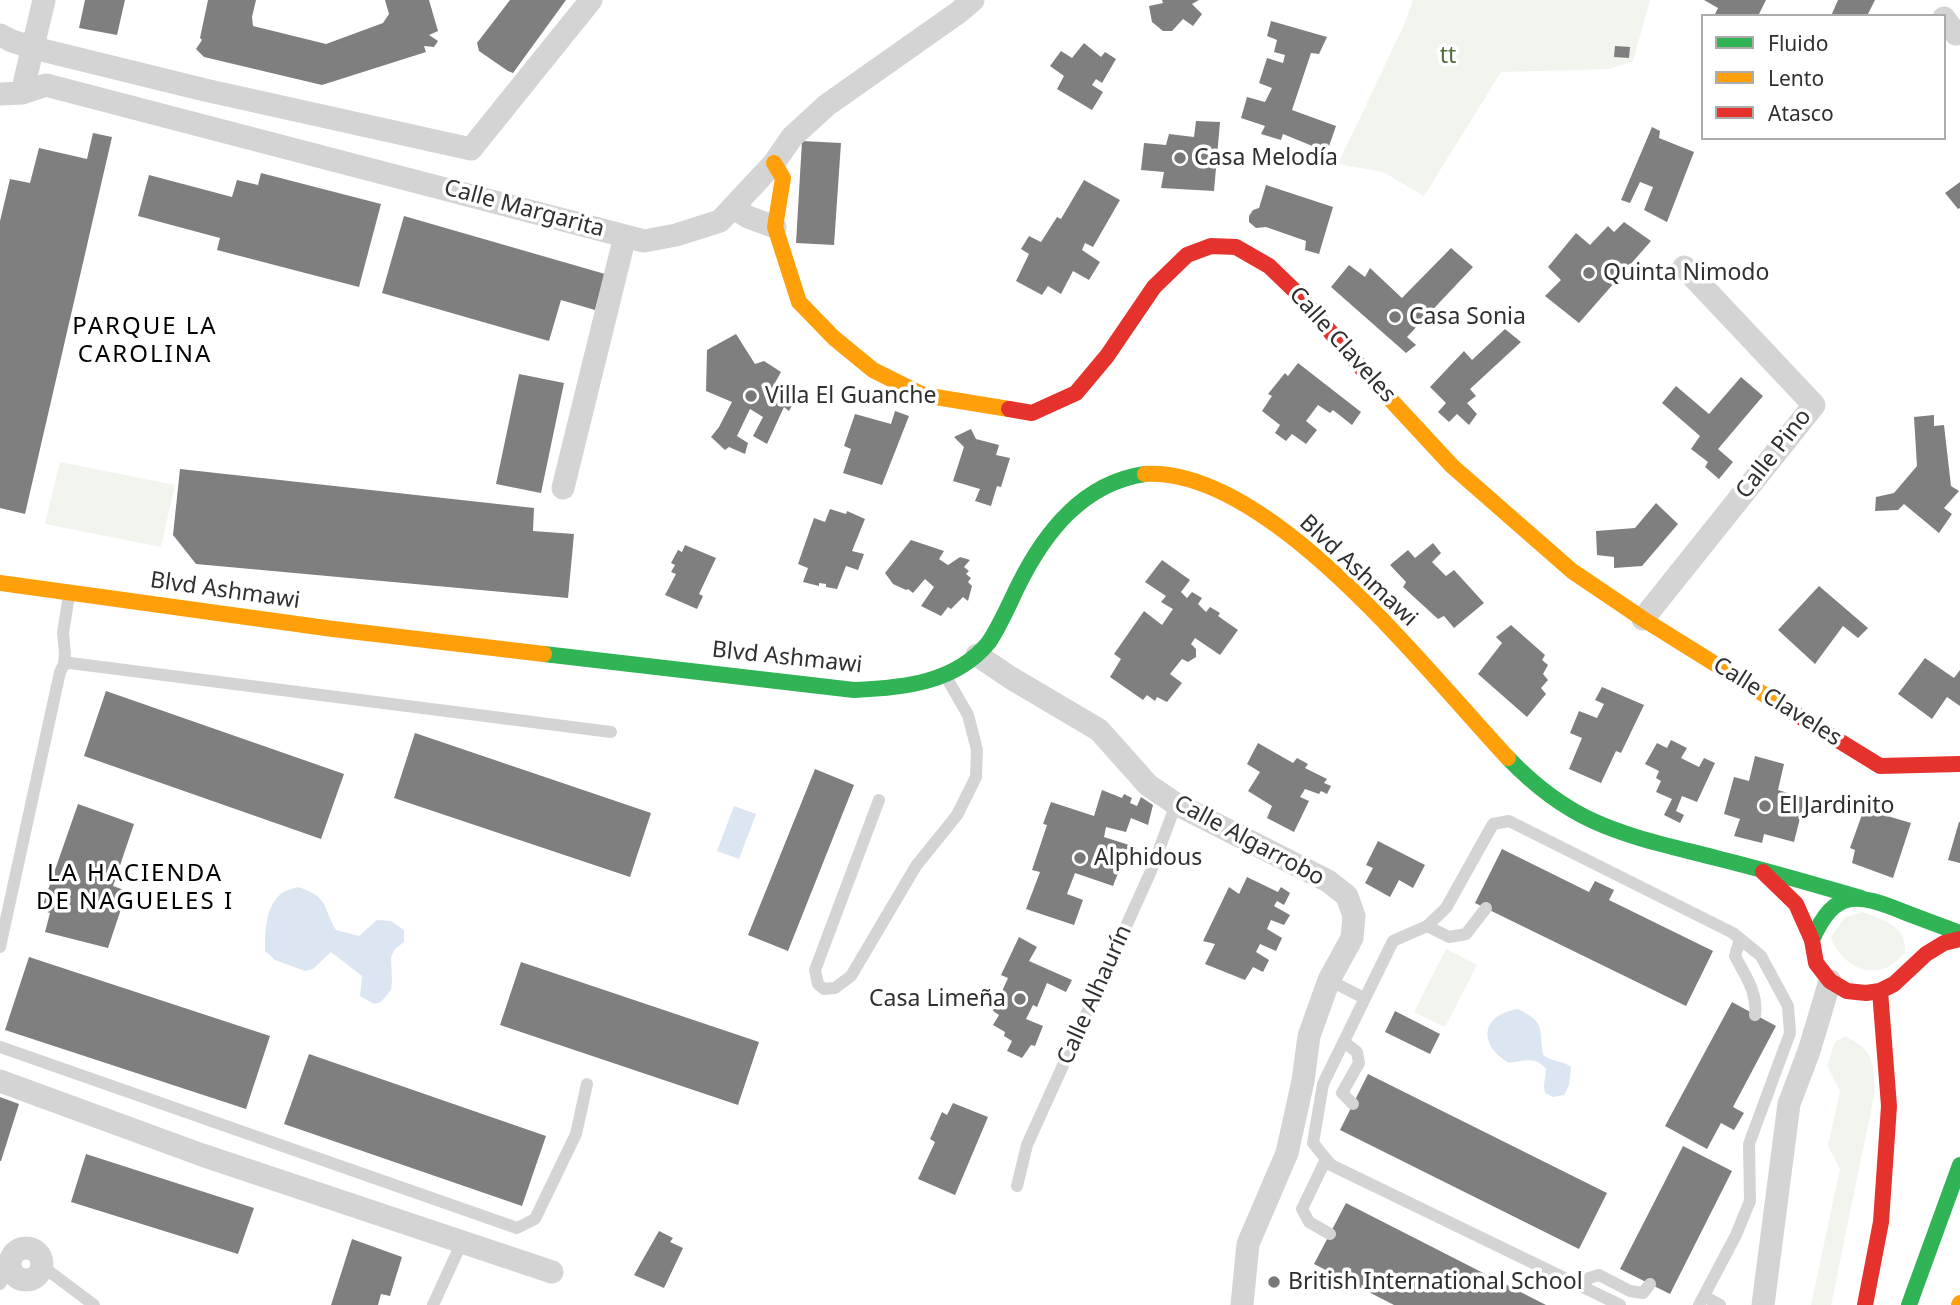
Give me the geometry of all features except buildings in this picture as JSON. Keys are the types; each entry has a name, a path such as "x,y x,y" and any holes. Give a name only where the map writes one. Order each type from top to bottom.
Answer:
{"main road":[{"name":"Calle Claveles","path":"775,163 783,177 775,227 799,302 834,338 873,370 923,395 1032,413 1076,393 1107,356 1154,287 1187,255 1211,246 1236,247 1269,266 1297,293 1452,466 1572,571 1643,619 1880,766 1960,764"},
{"name":"Blvd Ashmawi","path":"1,588 70,593 346,630 855,690 899,687 945,674 977,655 999,626 1042,541 1061,519 1095,492 1137,476 1154,474 1195,480 1215,487 1249,507 1318,558 1375,612 1521,771 1567,809 1615,832 1759,868 1861,898"},
{"path":"1759,868 1796,904 1812,940 1816,963 1830,981 1847,991 1880,991 1894,984 1926,954 1944,943 1960,939"},
{"path":"1812,940 1819,922 1832,908 1848,899 1861,898 1876,901 1960,933"},
{"path":"1889,907 1903,918 1912,936 1914,950 1905,972"},
{"path":"1865,1305 1881,1222 1889,1106 1880,991"},
{"path":"1909,1305 1960,1166"}],"street":[{"path":"11,94 34,48 44,0"},
{"path":"0,35 34,48 205,90 471,149 591,0"},
{"name":"Calle Margarita","path":"11,94 46,85 644,241 676,235 720,221 775,163 792,137 827,105 973,0"},
{"path":"733,208 748,218 775,227"},
{"path":"563,488 625,236"},
{"name":"Calle Pino","path":"1643,619 1814,405 1684,267"},
{"name":"Calle Algarrobo","path":"977,655 1099,730 1148,785 1176,804 1328,881 1347,896 1353,916 1352,938 1329,980 1309,1036 1303,1081 1287,1153 1248,1244 1242,1305"},
{"path":"1763,1305 1789,1104 1809,1052 1830,981"},
{"path":"0,1081 202,1155 552,1272"},
{"path":"6,1261 24,1248 35,1250 42,1259 41,1270"}],"lane":[{"path":"0,947 60,672 64,664 63,633 70,593"},
{"path":"64,664 611,732"},
{"path":"878,800 815,970 818,984 824,989 835,988 851,976 916,866 957,815 976,777 977,750 968,715 945,674"},
{"name":"Calle Alhaurín","path":"1017,1186 1027,1145 1151,871 1176,804"},
{"path":"1620,1305 1331,1165 1313,1143 1323,1084 1393,942 1427,926 1446,908 1493,824 1509,821 1733,933 1761,956 1788,1006 1790,1032 1749,1144 1750,1201 1702,1301 1720,1305"},
{"path":"1427,926 1449,937 1466,934 1486,908"},
{"path":"1740,939 1735,957 1750,984 1756,1004 1755,1014"},
{"path":"1329,980 1364,998"},
{"path":"1344,1042 1357,1052 1359,1063 1342,1093 1353,1104"},
{"path":"0,1047 517,1228 535,1219 576,1135 586,1084"},
{"path":"1326,1159 1302,1209 1309,1222 1330,1234"},
{"path":"433,1305 462,1242"},
{"path":"41,1270 50,1272 94,1305"},
{"path":"1583,1287 1589,1278 1599,1275 1630,1291 1643,1293 1650,1284"}],"green space":[{"name":"tt","path":"1413,0 1650,0 1633,61 1610,69 1501,72 1424,196 1383,172 1338,164 1403,27"},
{"path":"60,462 175,485 161,547 45,524"},
{"path":"1863,912 1892,925 1902,936 1905,953 1888,967 1870,970 1853,965 1834,945 1831,937 1845,917"},
{"path":"1446,949 1477,965 1445,1027 1414,1012"},
{"path":"1845,1036 1867,1052 1873,1064 1875,1091 1831,1305 1811,1305 1840,1169 1828,1146 1840,1091 1827,1065 1835,1042"}],"shaded area":[{"path":"734,806 756,814 739,859 717,851"},
{"path":"298,887 320,899 336,930 359,936 377,920 391,921 404,930 404,942 395,949 391,957 391,990 381,1002 374,1004 360,996 362,976 331,952 313,969 305,971 275,960 265,951 267,920 272,905 282,893"},
{"path":"1518,1009 1533,1018 1540,1027 1543,1055 1571,1067 1569,1085 1564,1095 1553,1097 1545,1093 1546,1069 1538,1062 1529,1060 1509,1063 1492,1047 1488,1039 1490,1024 1496,1017"}],"traffic: fast":[{"path":"544,654 854,690 928,681 961,667 989,642 1029,565 1054,529 1069,513 1103,488 1123,479 1145,474"},
{"path":"1508,758 1556,800 1604,826 1655,843 1861,898"},
{"path":"1812,940 1829,911 1849,899 1873,901 1960,933"},
{"path":"1909,1305 1960,1165"}],"traffic: slow":[{"path":"774,163 783,178 775,227 799,302 834,338 873,370 923,395 1009,409"},
{"path":"1364,371 1452,466 1572,571 1643,619 1789,710"},
{"path":"1145,474 1193,481 1243,503 1294,538 1391,629 1508,758"},
{"path":"0,583 333,629 544,654"}],"traffic: jam":[{"path":"1009,409 1032,413 1076,393 1107,356 1154,287 1187,255 1211,246 1236,247 1269,266 1297,293 1364,371"},
{"path":"1789,710 1880,766 1960,764"},
{"path":"1763,872 1796,904 1812,940 1816,963 1830,981 1847,991 1880,991 1894,984 1926,954 1944,943 1960,939"},
{"path":"1865,1305 1881,1222 1889,1106 1880,991"}],"place":[{"name":"Casa Melodía","path":"1180,158"},
{"name":"Quinta Nimodo","path":"1589,273"},
{"name":"Casa Sonia","path":"1395,317"},
{"name":"Villa El Guanche","path":"751,396"},
{"name":"El Jardinito","path":"1765,806"},
{"name":"Alphidous","path":"1080,858"},
{"name":"Casa Limeña","path":"1020,999"},
{"name":"British International School","path":"1274,1282"}],"district":[{"name":"PARQUE LA CAROLINA","path":"145,341"},
{"name":"LA HACIENDA DE NAGUELES I","path":"135,888"}]}
